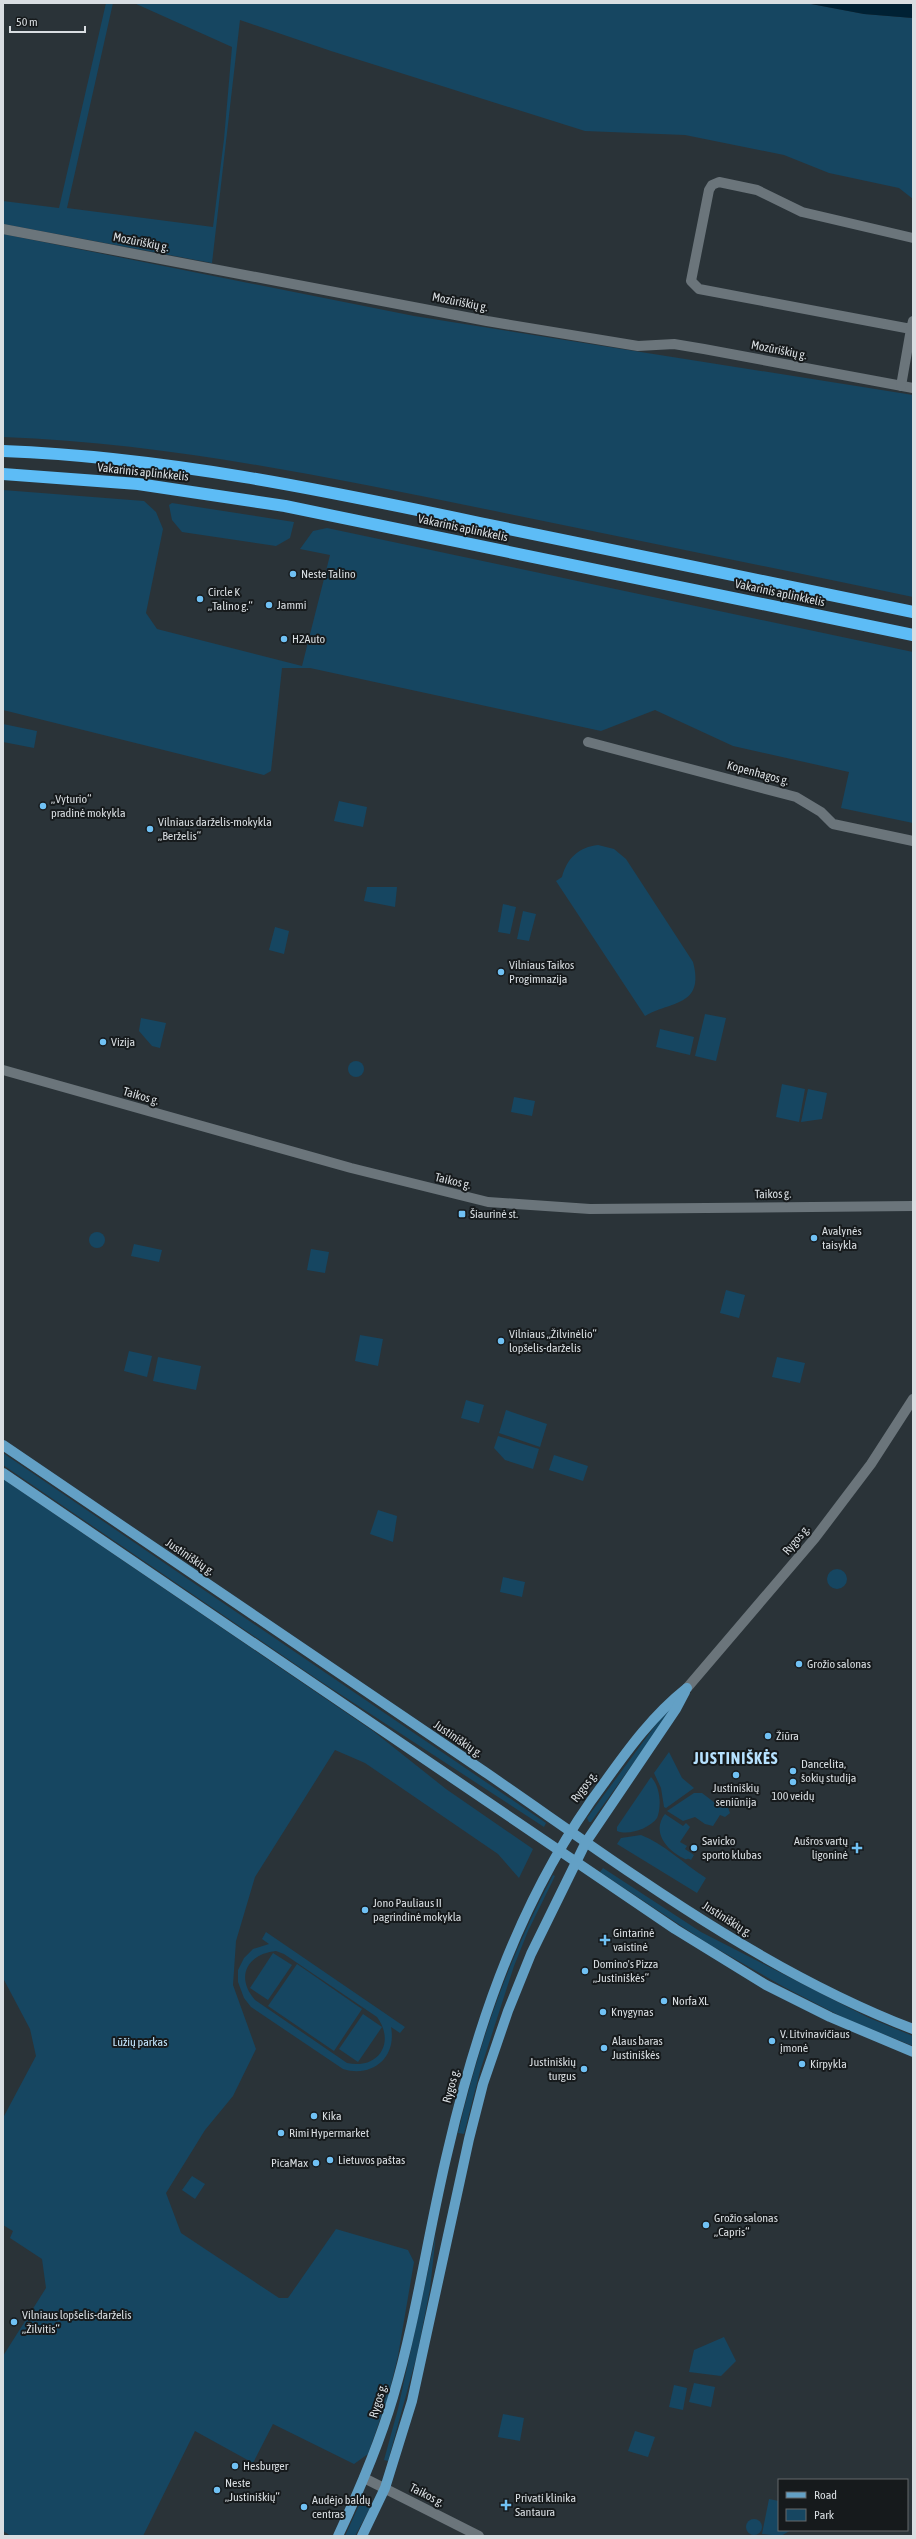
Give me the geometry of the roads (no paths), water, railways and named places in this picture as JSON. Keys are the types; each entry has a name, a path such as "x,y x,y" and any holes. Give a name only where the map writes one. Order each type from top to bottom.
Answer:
{"highway":[{"name":"Vakarinis aplinkkelis","path":"3,451 95,457 170,466 305,487 913,612"},
{"name":"Vakarinis aplinkkelis","path":"3,474 138,484 285,506 913,635"}],"main road":[{"name":"Justiniškių g.","path":"3,1445 569,1831 686,1909 760,1955 872,2014 913,2029"},
{"path":"3,1473 674,1929 766,1985 837,2020 913,2052"},
{"name":"Rygos g.","path":"338,2536 364,2478 394,2396 409,2333 447,2153 479,2034 510,1948 558,1850 569,1831 651,1720 687,1688"},
{"name":"Rygos g.","path":"362,2536 385,2488 412,2401 483,2084 495,2044 531,1954 586,1842 676,1709 687,1688"}],"street":[{"path":"901,386 912,325 699,289 691,281 709,190 712,185 719,182 757,190 802,212 913,238"},
{"name":"Mozūriškių g.","path":"3,229 487,321 638,346 674,344 913,388"},
{"name":"Kopenhagos g.","path":"588,742 796,797 822,812 833,824 913,841"},
{"name":"Taikos g.","path":"3,1070 372,1174 488,1202 590,1209 913,1206"},
{"name":"Rygos g.","path":"687,1688 815,1538 871,1464 913,1399"},
{"name":"Taikos g.","path":"364,2478 479,2536"}],"place":[{"name":"Neste Talino","path":"293,574"},
{"name":"Circle K „Talino g.“","path":"200,599"},
{"name":"Jammi","path":"269,605"},
{"name":"H2Auto","path":"284,639"},
{"name":"„Vyturio“ pradinė mokykla","path":"43,806"},
{"name":"Vilniaus darželis-mokykla „Berželis“","path":"150,829"},
{"name":"Vilniaus Taikos Progimnazija","path":"501,972"},
{"name":"Vizija","path":"103,1042"},
{"name":"Šiaurinė st.","path":"462,1214"},
{"name":"Avalynės taisykla","path":"814,1238"},
{"name":"Vilniaus „Žilvinėlio“ lopšelis-darželis","path":"501,1341"},
{"name":"Grožio salonas","path":"799,1664"},
{"name":"Žiūra","path":"768,1736"},
{"name":"Dancelita, šokių studija","path":"793,1771"},
{"name":"Justiniškių seniūnija","path":"736,1775"},
{"name":"100 veidų","path":"793,1782"},
{"name":"Savicko sporto klubas","path":"694,1848"},
{"name":"Aušros vartų ligoninė","path":"857,1848"},
{"name":"Jono Pauliaus II pagrindinė mokykla","path":"365,1910"},
{"name":"Gintarinė vaistinė","path":"605,1940"},
{"name":"Domino's Pizza „Justiniškės“","path":"585,1971"},
{"name":"Norfa XL","path":"664,2001"},
{"name":"Knygynas","path":"603,2012"},
{"name":"V. Litvinavičiaus įmonė","path":"772,2041"},
{"name":"Alaus baras Justiniškės","path":"604,2048"},
{"name":"Kirpykla","path":"802,2064"},
{"name":"Justiniškių turgus","path":"584,2069"},
{"name":"Kika","path":"314,2116"},
{"name":"Rimi Hypermarket","path":"281,2133"},
{"name":"Lietuvos paštas","path":"330,2160"},
{"name":"PicaMax","path":"316,2163"},
{"name":"Grožio salonas „Capris“","path":"706,2225"},
{"name":"Vilniaus lopšelis-darželis „Žilvitis“","path":"14,2322"},
{"name":"Hesburger","path":"235,2466"},
{"name":"Neste „Justiniškių“","path":"217,2490"},
{"name":"Privati klinika Santaura","path":"506,2505"},
{"name":"Audėjo baldų centras","path":"304,2507"}],"district":[{"name":"JUSTINIŠKĖS","path":"736,1758"}],"park label":[{"name":"Lūžių parkas","path":"140,2042"}]}
